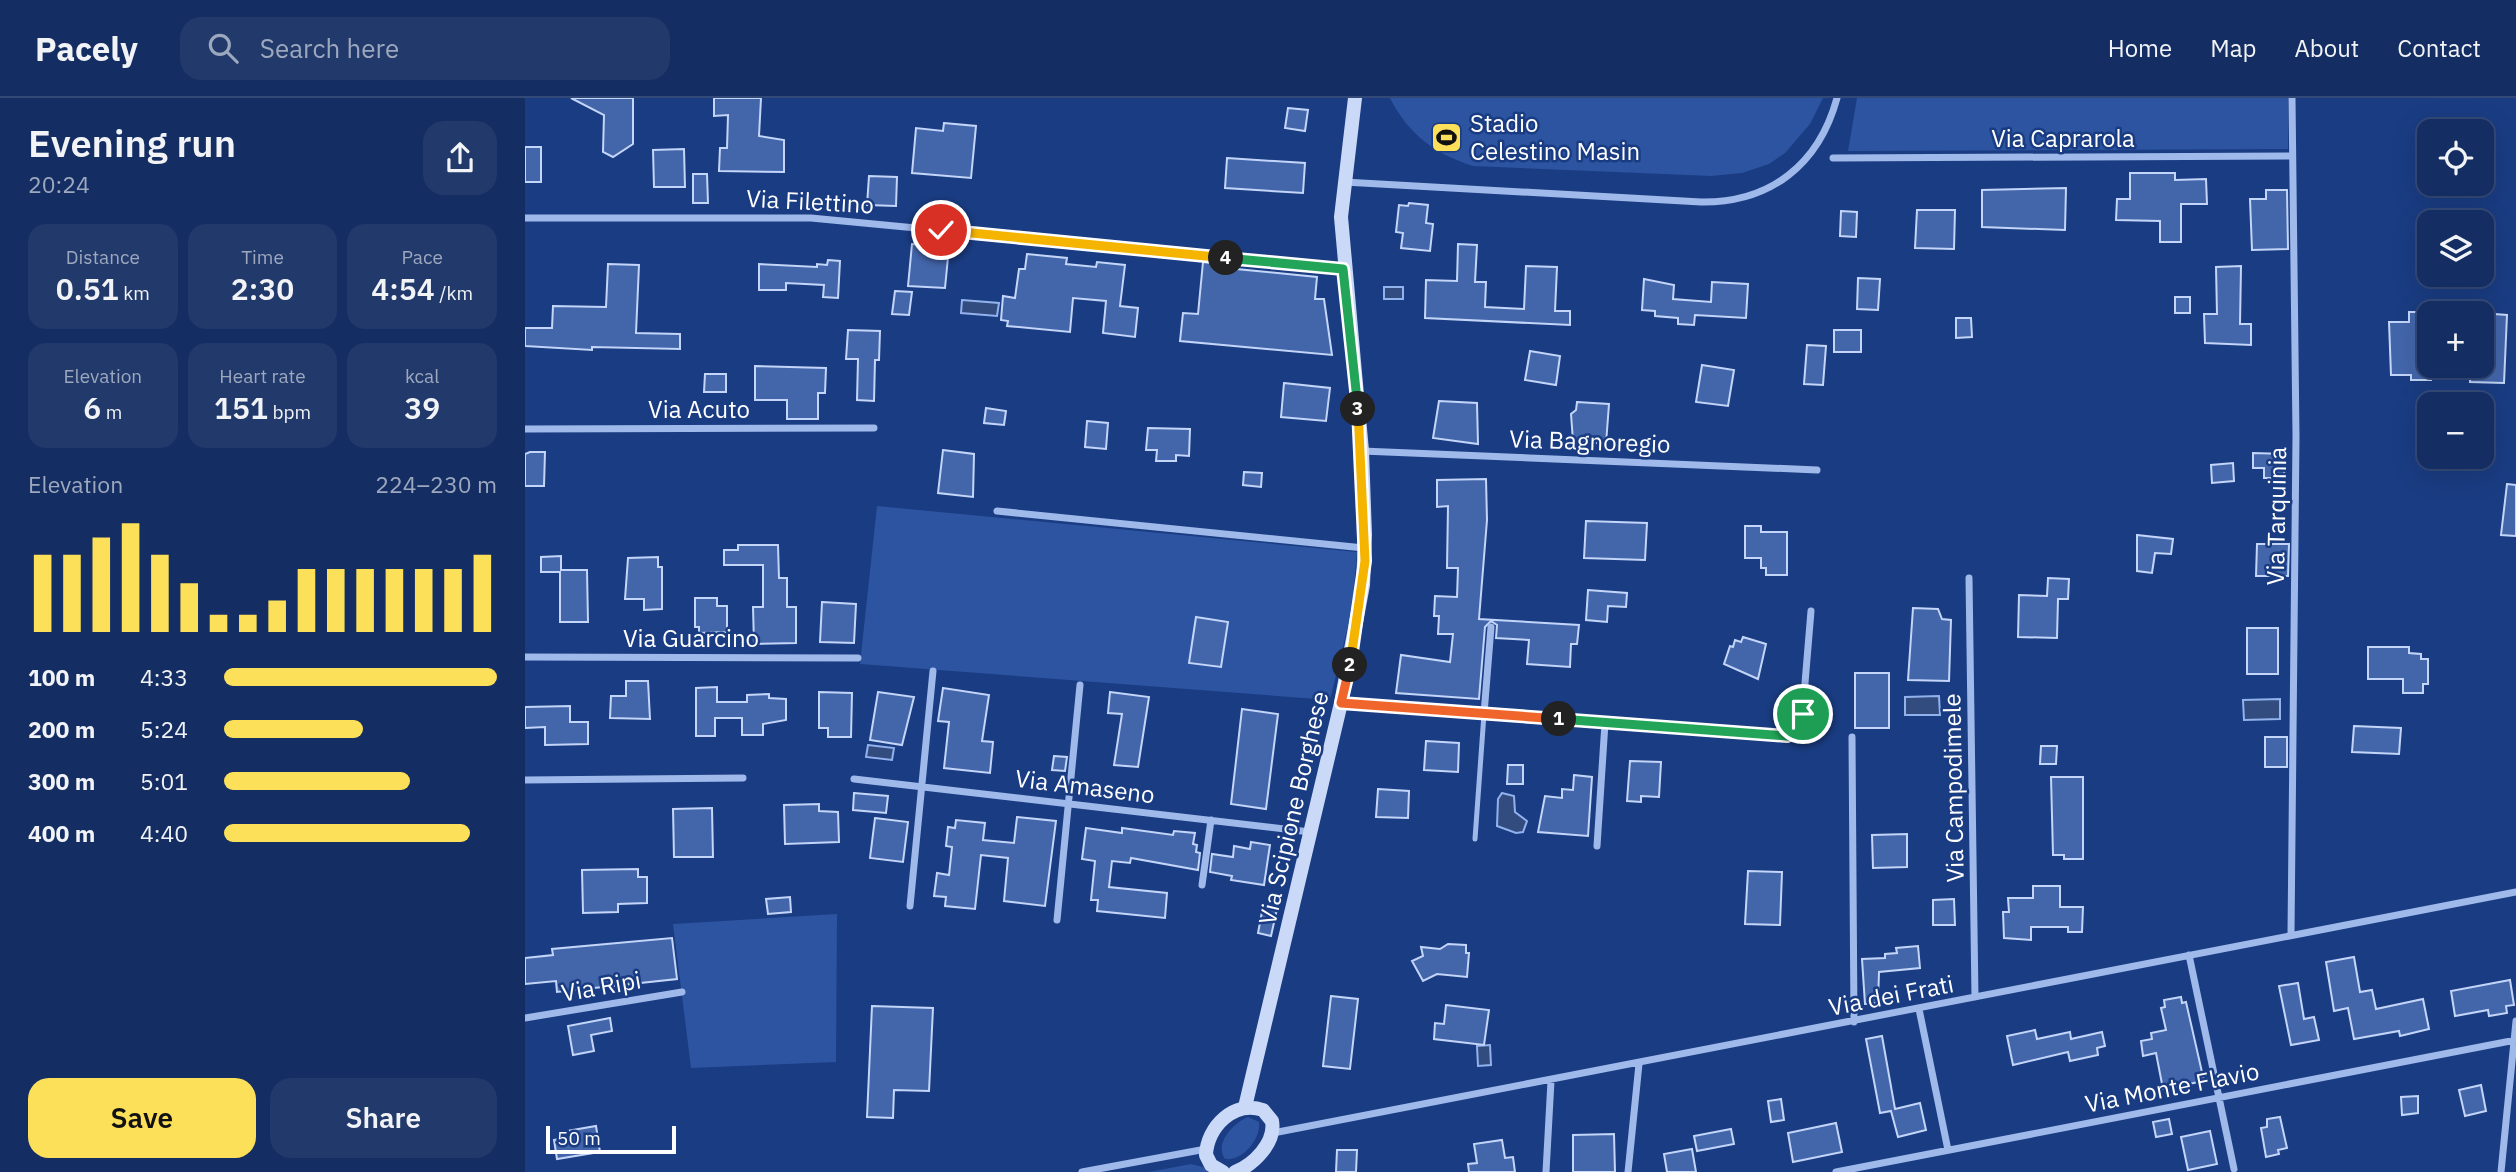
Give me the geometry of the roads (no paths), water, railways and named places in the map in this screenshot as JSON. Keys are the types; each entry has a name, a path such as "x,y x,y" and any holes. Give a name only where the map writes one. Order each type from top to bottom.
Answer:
{"main road":[{"name":"Via Scipione Borghese","path":"1245,1107 1341,703 1359,614 1365,548 1361,451 1343,269 1343,182 1355,98"},
{"path":"1223,1172 1208,1160 1206,1149 1221,1122 1245,1107 1267,1113 1272,1121 1273,1133 1255,1159 1235,1172"}],"street":[{"path":"1343,182 1702,202 1730,201 1768,190 1798,169 1821,140 1837,98"},
{"name":"Via Tarquinia","path":"2291,934 2296,436 2292,98"},
{"name":"Via Caprarola","path":"1833,158 2293,156"},
{"name":"Via Filettino","path":"525,218 811,218 1343,269"},
{"name":"Via Acuto","path":"525,429 874,428"},
{"name":"Via Bagnoregio","path":"1361,451 1817,470"},
{"path":"997,511 1365,548"},
{"name":"Via Campodimele","path":"1969,578 1975,997"},
{"path":"1341,703 1790,736 1798,730 1802,719 1811,611"},
{"path":"1484,714 1491,627"},
{"name":"Via Guarcino","path":"525,657 858,658"},
{"path":"910,906 933,671"},
{"path":"1057,920 1080,685"},
{"path":"1597,846 1605,723"},
{"path":"1852,737 1854,1022"},
{"path":"525,780 743,778"},
{"name":"Via Amaseno","path":"854,779 1311,832"},
{"path":"1202,885 1211,820"},
{"name":"Via dei Frati","path":"1273,1133 2516,892"},
{"path":"2189,955 2234,1169"},
{"name":"Via Ripi","path":"525,1018 683,992"},
{"path":"1919,1009 1948,1150"},
{"path":"2501,1172 2516,1021"},
{"name":"Via Monte Flavio","path":"1836,1172 2515,1040"},
{"path":"1628,1172 1639,1064"},
{"path":"1546,1172 1551,1081"},
{"path":"1082,1172 1206,1149"}],"lane":[{"path":"1475,839 1484,714"}],"place":[{"name":"Stadio Celestino Masin","path":"1447,137"}]}
